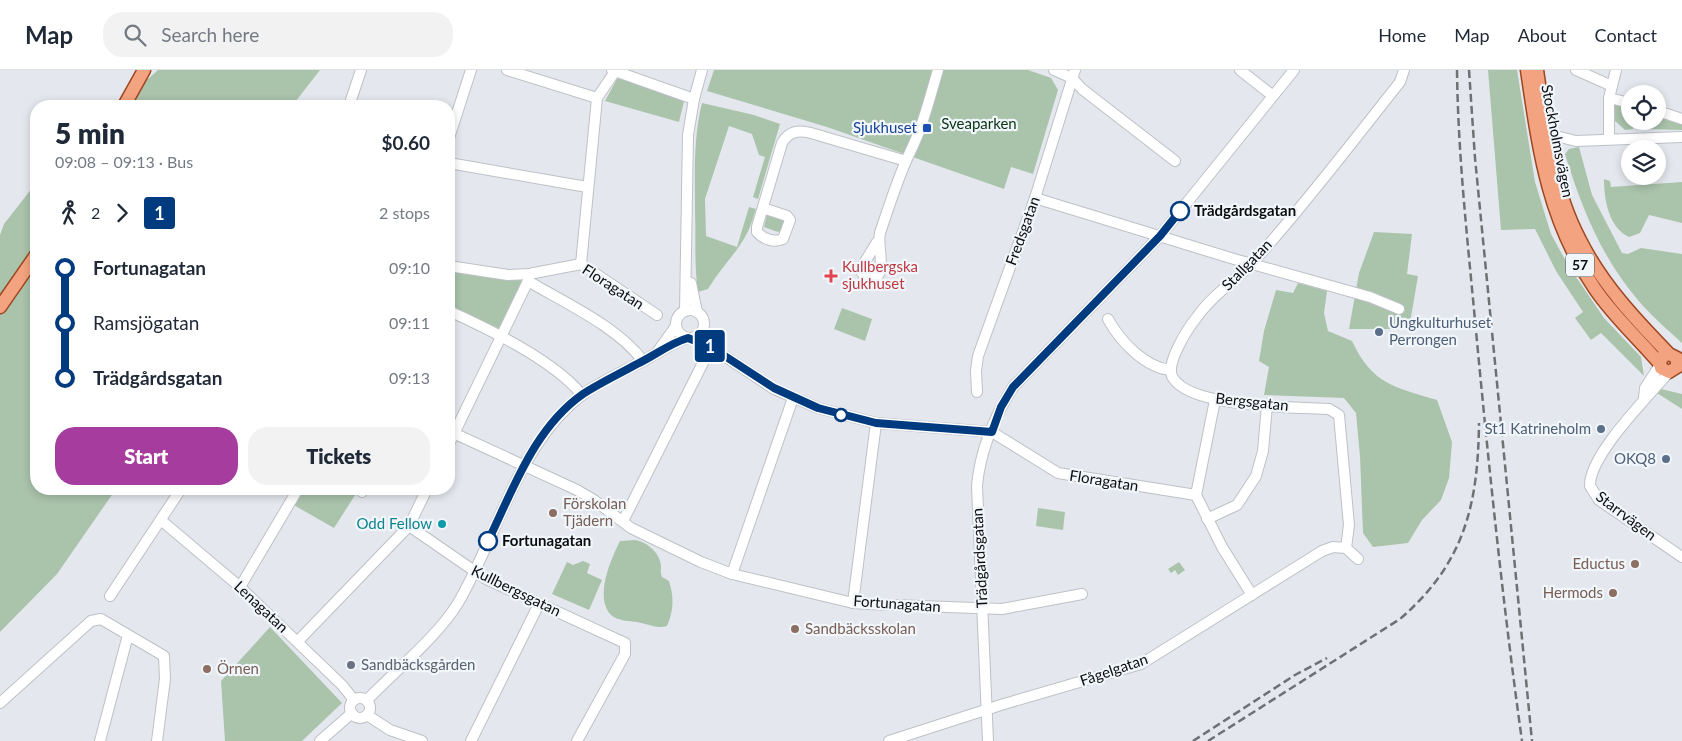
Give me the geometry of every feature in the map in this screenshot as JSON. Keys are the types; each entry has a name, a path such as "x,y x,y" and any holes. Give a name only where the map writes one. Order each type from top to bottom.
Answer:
{"main road":[{"path":"127,100 144,70"},
{"name":"Stockholmsvägen","path":"1528,70 1544,144 1556,215 1579,264 1610,309 1672,368 1675,356 1669,354 1620,301 1580,240 1544,144 1537,70"},
{"path":"0,307 30,264"}],"street":[{"path":"351,100 360,70"},
{"path":"455,119 471,70"},
{"path":"507,70 598,98"},
{"path":"685,311 688,135 694,99 702,70"},
{"path":"877,242 906,161 920,129 938,70"},
{"path":"1054,70 1073,74 1082,90 1175,161"},
{"path":"1240,70 1273,96"},
{"name":"Trädgårdsgatan","path":"988,741 977,486 980,465 1001,407 1013,387 1160,236 1294,70"},
{"name":"Stallgatan","path":"1171,370 1178,347 1197,316 1252,264 1400,82 1404,70"},
{"path":"1576,70 1612,86"},
{"path":"1609,139 1609,98 1616,70"},
{"path":"581,264 587,187 598,98 613,71 694,99"},
{"name":"Fredsgatan","path":"977,392 978,356 1035,198 1073,74"},
{"path":"1609,98 1621,101"},
{"path":"1666,113 1682,119"},
{"path":"763,208 782,143 790,134 796,131 811,133 906,161"},
{"path":"1544,144 1560,138 1576,141 1682,137"},
{"path":"455,164 587,187"},
{"path":"1035,198 1252,264 1370,297 1399,309"},
{"name":"Floragatan","path":"455,267 529,278 581,264 657,315"},
{"path":"687,268 697,312"},
{"path":"455,424 502,336 529,278 616,335 633,348 643,361"},
{"path":"623,521 711,347 702,316 697,312 685,311 678,316 676,326 656,354"},
{"path":"455,314 502,336 565,376 582,395"},
{"path":"1108,319 1115,332 1149,364 1161,369 1171,370"},
{"path":"676,326 680,333 690,338"},
{"path":"367,700 450,615 525,466 541,438 559,416 582,395 656,354 700,334 704,326"},
{"name":"Floragatan","path":"690,338 711,347 762,381 793,398 840,415 876,423 992,432 1058,474 1196,495"},
{"name":"Starrvägen","path":"1672,368 1645,388 1644,398 1595,465 1590,479 1593,494 1599,500 1682,557"},
{"name":"Bergsgatan","path":"1171,370 1171,376 1176,382 1215,400 1330,410 1338,414 1349,525 1346,548"},
{"path":"732,574 793,398"},
{"path":"1215,400 1196,495 1207,519 1252,595"},
{"path":"1207,519 1237,505 1256,476 1263,450 1267,405"},
{"path":"853,603 876,423"},
{"name":"Fortunagatan","path":"455,434 582,493 631,528 701,562 732,574 853,603 1002,609 1082,594"},
{"path":"110,596 162,521 177,495"},
{"path":"240,587 294,495"},
{"path":"298,641 409,526 424,495"},
{"name":"Lenagatan","path":"162,521 240,587 298,641 342,685 354,700"},
{"name":"Kullbergsgatan","path":"409,526 473,572 625,643 627,647 577,741"},
{"name":"Fågelgatan","path":"889,741 1141,664 1322,551 1333,547 1346,548"},
{"path":"1346,548 1358,559"},
{"path":"471,741 539,604"},
{"path":"0,703 91,621 100,619 164,656 165,679 157,741"},
{"path":"100,741 128,635"},
{"path":"352,713 351,706 354,700 361,698 367,700"},
{"path":"352,713 360,717 367,715 370,709 367,700"},
{"path":"320,741 352,713"},
{"path":"367,715 390,730 422,741"}],"green space":[{"path":"158,70 320,70 297,100 125,100"},
{"name":"Sveaparken","path":"714,70 1028,70 1051,78 1058,90 1033,174 1011,167 1004,189 827,127 707,91"},
{"path":"1488,70 1517,70 1535,182 1551,234 1568,265 1604,318 1641,357 1644,376 1601,333 1591,340 1575,318 1583,312 1556,271 1535,229 1501,230"},
{"path":"617,79 625,79 684,101 679,122 605,101"},
{"path":"702,103 754,115 780,124 758,199 753,197 765,157 759,155 752,134 729,126 705,199 706,236 737,247 749,207 756,209 748,232 737,249 708,289 698,292 695,157"},
{"path":"1615,103 1621,104 1621,126 1615,121"},
{"path":"1666,116 1682,123 1682,130 1666,130"},
{"path":"1579,147 1592,195 1622,253 1628,254 1641,248 1682,254 1682,343 1643,306 1616,271 1595,234 1579,196 1565,154 1569,149"},
{"path":"1604,179 1610,181 1611,187 1666,185 1666,183 1682,182 1682,223 1649,215 1640,233 1629,237 1622,233 1612,220 1605,196"},
{"path":"30,191 30,495 112,495 57,574 0,632 0,235 4,224"},
{"path":"767,214 785,220 782,230 778,232 764,227"},
{"path":"1374,232 1412,234 1407,274 1418,276 1409,329 1349,329 1359,273"},
{"path":"455,270 521,280 522,285 500,329 455,308"},
{"path":"1298,283 1327,291 1324,313 1328,331 1352,341 1368,367 1376,375 1396,387 1437,400 1452,442 1449,478 1441,500 1422,520 1408,543 1373,547 1363,533 1356,413 1344,398 1264,395 1269,367 1259,361 1264,331 1276,290 1293,293"},
{"path":"842,308 872,319 865,341 834,329"},
{"path":"1661,389 1682,394 1682,409 1657,393"},
{"path":"298,495 355,495 334,528 292,504"},
{"path":"1038,508 1065,512 1063,530 1036,526"},
{"path":"635,540 648,545 655,551 660,560 662,577 669,581 673,604 667,626 656,627 620,620 611,615 606,607 604,588 612,558 620,541"},
{"path":"583,561 590,564 587,573 602,580 589,610 552,594 567,562 573,565"},
{"path":"1179,562 1185,570 1178,575 1175,570 1171,573 1168,569"},
{"path":"270,627 342,703 302,741 225,741 221,681"}],"railway":[{"path":"1457,70 1461,168 1481,382 1491,485 1522,741"},
{"path":"1469,70 1475,158 1532,741"},
{"path":"1208,741 1400,619 1422,598 1440,576 1464,530 1471,506 1475,480 1479,423"},
{"path":"1193,741 1295,675 1327,658"}],"bus line":[{"name":"1","path":"488,541 525,466 541,438 559,416 582,395 603,382 673,344 688,338 711,347 774,388 818,408 876,423 992,432 1001,407 1013,387 1160,236 1180,211"}],"place":[{"name":"Sjukhuset","path":"927,128"},
{"name":"Trädgårdsgatan","path":"1180,211"},
{"name":"Kullbergska sjukhuset","path":"831,276"},
{"name":"Ungkulturhuset Perrongen","path":"1379,332"},
{"name":"St1 Katrineholm","path":"1601,429"},
{"name":"OKQ8","path":"1666,459"},
{"name":"Förskolan Tjädern","path":"553,513"},
{"name":"Odd Fellow","path":"442,524"},
{"name":"Fortunagatan","path":"488,541"},
{"name":"Eductus","path":"1635,564"},
{"name":"Hermods","path":"1613,593"},
{"name":"Sandbäcksskolan","path":"795,629"},
{"name":"Sandbäcksgården","path":"351,665"},
{"name":"Örnen","path":"207,669"}]}
